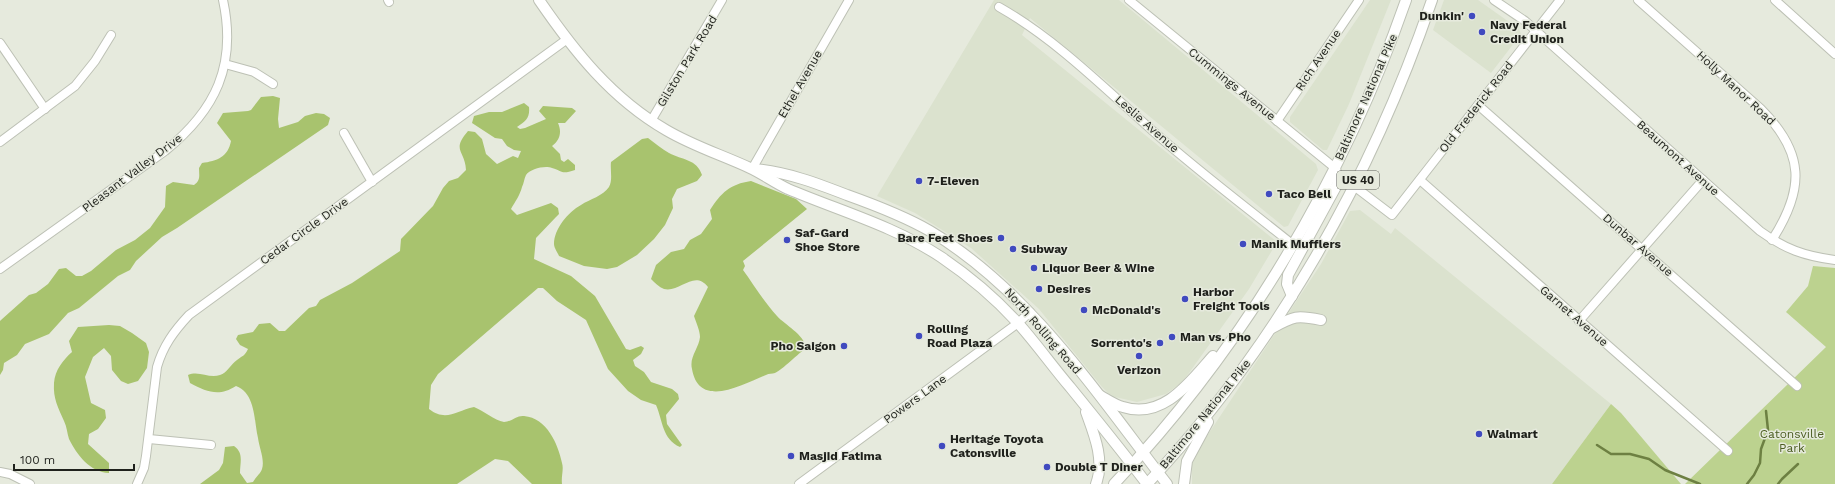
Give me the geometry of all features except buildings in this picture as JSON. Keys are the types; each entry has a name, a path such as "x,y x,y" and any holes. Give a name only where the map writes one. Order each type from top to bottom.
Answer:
{"main road":[{"name":"North Rolling Road","path":"538,0 582,60 612,90 651,121 702,149 752,169 788,189 857,215 901,234 940,256 983,289 1018,323 1147,484"},
{"name":"Baltimore National Pike","path":"1114,484 1143,453 1205,377 1250,314 1335,168 1367,100 1394,35 1406,0"},
{"name":"Baltimore National Pike","path":"1147,484 1190,437 1226,391 1292,296 1354,186 1397,96 1432,0"},
{"path":"1292,296 1287,284 1288,275 1338,183 1335,168"},
{"name":"North Rolling Road","path":"752,169 792,175 863,200 917,224 969,258 1011,292 1030,312 1167,484"},
{"path":"1098,396 1123,408 1136,409 1159,407 1185,388 1250,314"},
{"path":"1270,329 1290,318 1301,316 1321,320"},
{"path":"1184,484 1187,461 1226,391"},
{"path":"1084,404 1098,450 1100,467 1096,484"}],"street":[{"name":"Pleasant Valley Drive","path":"0,269 181,138 207,109 214,95 225,64 228,29 223,0"},
{"name":"Gilston Park Road","path":"651,121 722,0"},
{"name":"Ethel Avenue","path":"752,169 849,0"},
{"name":"Cummings Avenue","path":"1129,0 1335,168"},
{"name":"Rich Avenue","path":"1277,121 1359,0"},
{"name":"Beaumont Avenue","path":"1494,0 1525,21 1772,240 1798,253 1811,257 1835,260"},
{"name":"Old Frederick Road","path":"1354,186 1392,215 1560,0"},
{"name":"Holly Manor Road","path":"1638,0 1773,121 1790,148 1796,174 1795,189 1786,216 1772,240"},
{"path":"1775,0 1835,53"},
{"name":"Leslie Avenue","path":"999,7 1049,40 1155,133 1292,244"},
{"path":"0,142 64,96 86,74 111,34"},
{"name":"Cedar Circle Drive","path":"137,484 144,468 149,439 157,366 167,342 178,327 203,304 566,40"},
{"path":"0,43 45,109"},
{"path":"225,64 254,72 274,84"},
{"name":"Dunbar Avenue","path":"1478,105 1797,386"},
{"path":"344,133 372,182"},
{"name":"Garnet Avenue","path":"1420,180 1728,451"},
{"path":"1579,321 1703,180"},
{"name":"Powers Lane","path":"799,484 1018,323 1030,312"},
{"path":"149,439 211,445"},
{"path":"0,472 10,474 30,484"}],"shaded area":[{"path":"994,0 1119,0 1316,164 1318,170 1288,226 1284,227 1030,18 1022,35 1277,242 1249,289 1189,373 1181,383 1166,394 1137,402 1115,397 1108,393 1039,309 971,248 915,213 877,196"},
{"path":"1370,0 1391,0 1349,104 1327,150 1323,150 1290,122 1290,117"},
{"path":"1444,0 1478,0 1519,29 1521,34 1491,73 1433,30"},
{"path":"1360,210 1391,234 1395,228 1611,404 1552,484 1192,484 1192,464 1201,445 1321,264 1350,211"}],"green space":[{"path":"273,96 280,98 278,119 279,128 298,122 305,116 316,113 324,114 330,118 328,125 162,237 136,261 130,270 118,276 79,308 68,313 49,334 25,344 17,355 4,363 3,370 0,375 0,321 29,295 36,293 48,284 59,269 66,268 76,276 82,276 91,271 116,250 135,240 150,228 165,207 166,186 173,182 194,185 199,179 199,168 202,163 217,159 227,151 231,141 217,123 223,113 251,110 261,97"},
{"path":"524,103 529,107 529,114 525,121 517,127 520,129 546,119 539,111 543,106 572,108 576,111 565,123 558,123 560,136 552,146 560,154 561,160 564,162 568,159 575,165 575,170 562,172 546,167 531,171 526,175 520,193 511,209 517,215 551,203 558,208 559,214 536,238 534,259 571,276 595,296 626,349 630,350 641,346 644,348 641,354 633,360 635,366 644,372 651,382 672,389 678,394 679,399 666,415 667,424 682,445 680,447 674,444 666,434 656,405 641,400 628,391 608,369 586,320 557,301 543,288 538,288 438,374 431,385 429,409 435,413 446,415 474,407 504,422 521,416 532,418 545,427 558,448 563,465 562,484 532,484 508,461 495,459 457,484 200,484 219,470 223,463 225,447 234,446 239,452 241,458 240,473 247,483 253,482 262,469 263,462 251,401 243,390 236,386 224,391 208,391 190,383 188,375 196,373 216,376 222,374 245,355 248,349 240,345 236,339 238,335 253,332 259,324 270,323 279,331 285,331 309,308 316,306 320,300 352,283 400,251 401,239 433,206 443,188 449,181 458,178 466,170 464,158 460,150 460,143 468,131 475,132 482,139 486,154 497,164 513,156 518,158 521,151 514,150 507,146 502,139 495,138 472,123 474,116 489,112 502,112"},
{"path":"648,138 669,153 693,163 700,170 702,175 697,181 677,189 672,199 673,208 665,225 654,239 637,255 617,267 607,269 584,266 559,256 554,244 556,233 567,216 576,208 600,195 609,187 611,178 611,162 642,139"},
{"path":"751,181 796,199 807,209 743,261 745,266 743,270 763,299 780,319 802,338 806,348 782,369 775,373 767,374 735,388 723,391 713,391 703,388 696,381 691,365 700,337 699,329 694,316 708,287 703,282 697,280 676,288 664,289 651,279 656,265 671,252 684,249 690,240 701,234 712,219 710,210 722,194 737,184"},
{"name":"Catonsville Park","path":"1813,266 1835,268 1835,484 1685,484 1826,347 1786,312 1808,286"},
{"path":"109,325 120,326 132,333 146,343 149,352 147,368 138,381 128,384 121,381 112,370 111,356 104,348 93,357 85,377 91,403 105,410 106,418 98,429 89,434 88,444 109,463 109,473 96,470 90,466 76,451 69,439 65,423 56,403 54,383 58,370 72,352 69,341 78,327"},
{"path":"1611,404 1621,413 1681,484 1552,484"}],"waterway":[{"path":"1747,484 1754,475 1760,463 1761,449 1768,430 1766,411"},
{"path":"1597,445 1611,454 1630,454 1649,459 1665,470 1700,484"},
{"path":"1778,484 1798,464"}],"place":[{"name":"Dunkin'","path":"1472,16"},
{"name":"Navy Federal Credit Union","path":"1482,32"},
{"name":"7-Eleven","path":"919,181"},
{"name":"Taco Bell","path":"1269,194"},
{"name":"Bare Feet Shoes","path":"1001,238"},
{"name":"Saf-Gard Shoe Store","path":"787,240"},
{"name":"Manik Mufflers","path":"1243,244"},
{"name":"Subway","path":"1013,249"},
{"name":"Liquor Beer & Wine","path":"1034,268"},
{"name":"Desires","path":"1039,289"},
{"name":"Harbor Freight Tools","path":"1185,299"},
{"name":"McDonald's","path":"1084,310"},
{"name":"Rolling Road Plaza","path":"919,336"},
{"name":"Man vs. Pho","path":"1172,337"},
{"name":"Sorrento's","path":"1160,343"},
{"name":"Pho Saigon","path":"844,346"},
{"name":"Verizon","path":"1139,356"},
{"name":"Walmart","path":"1479,434"},
{"name":"Heritage Toyota Catonsville","path":"942,446"},
{"name":"Masjid Fatima","path":"791,456"},
{"name":"Double T Diner","path":"1047,467"}]}
